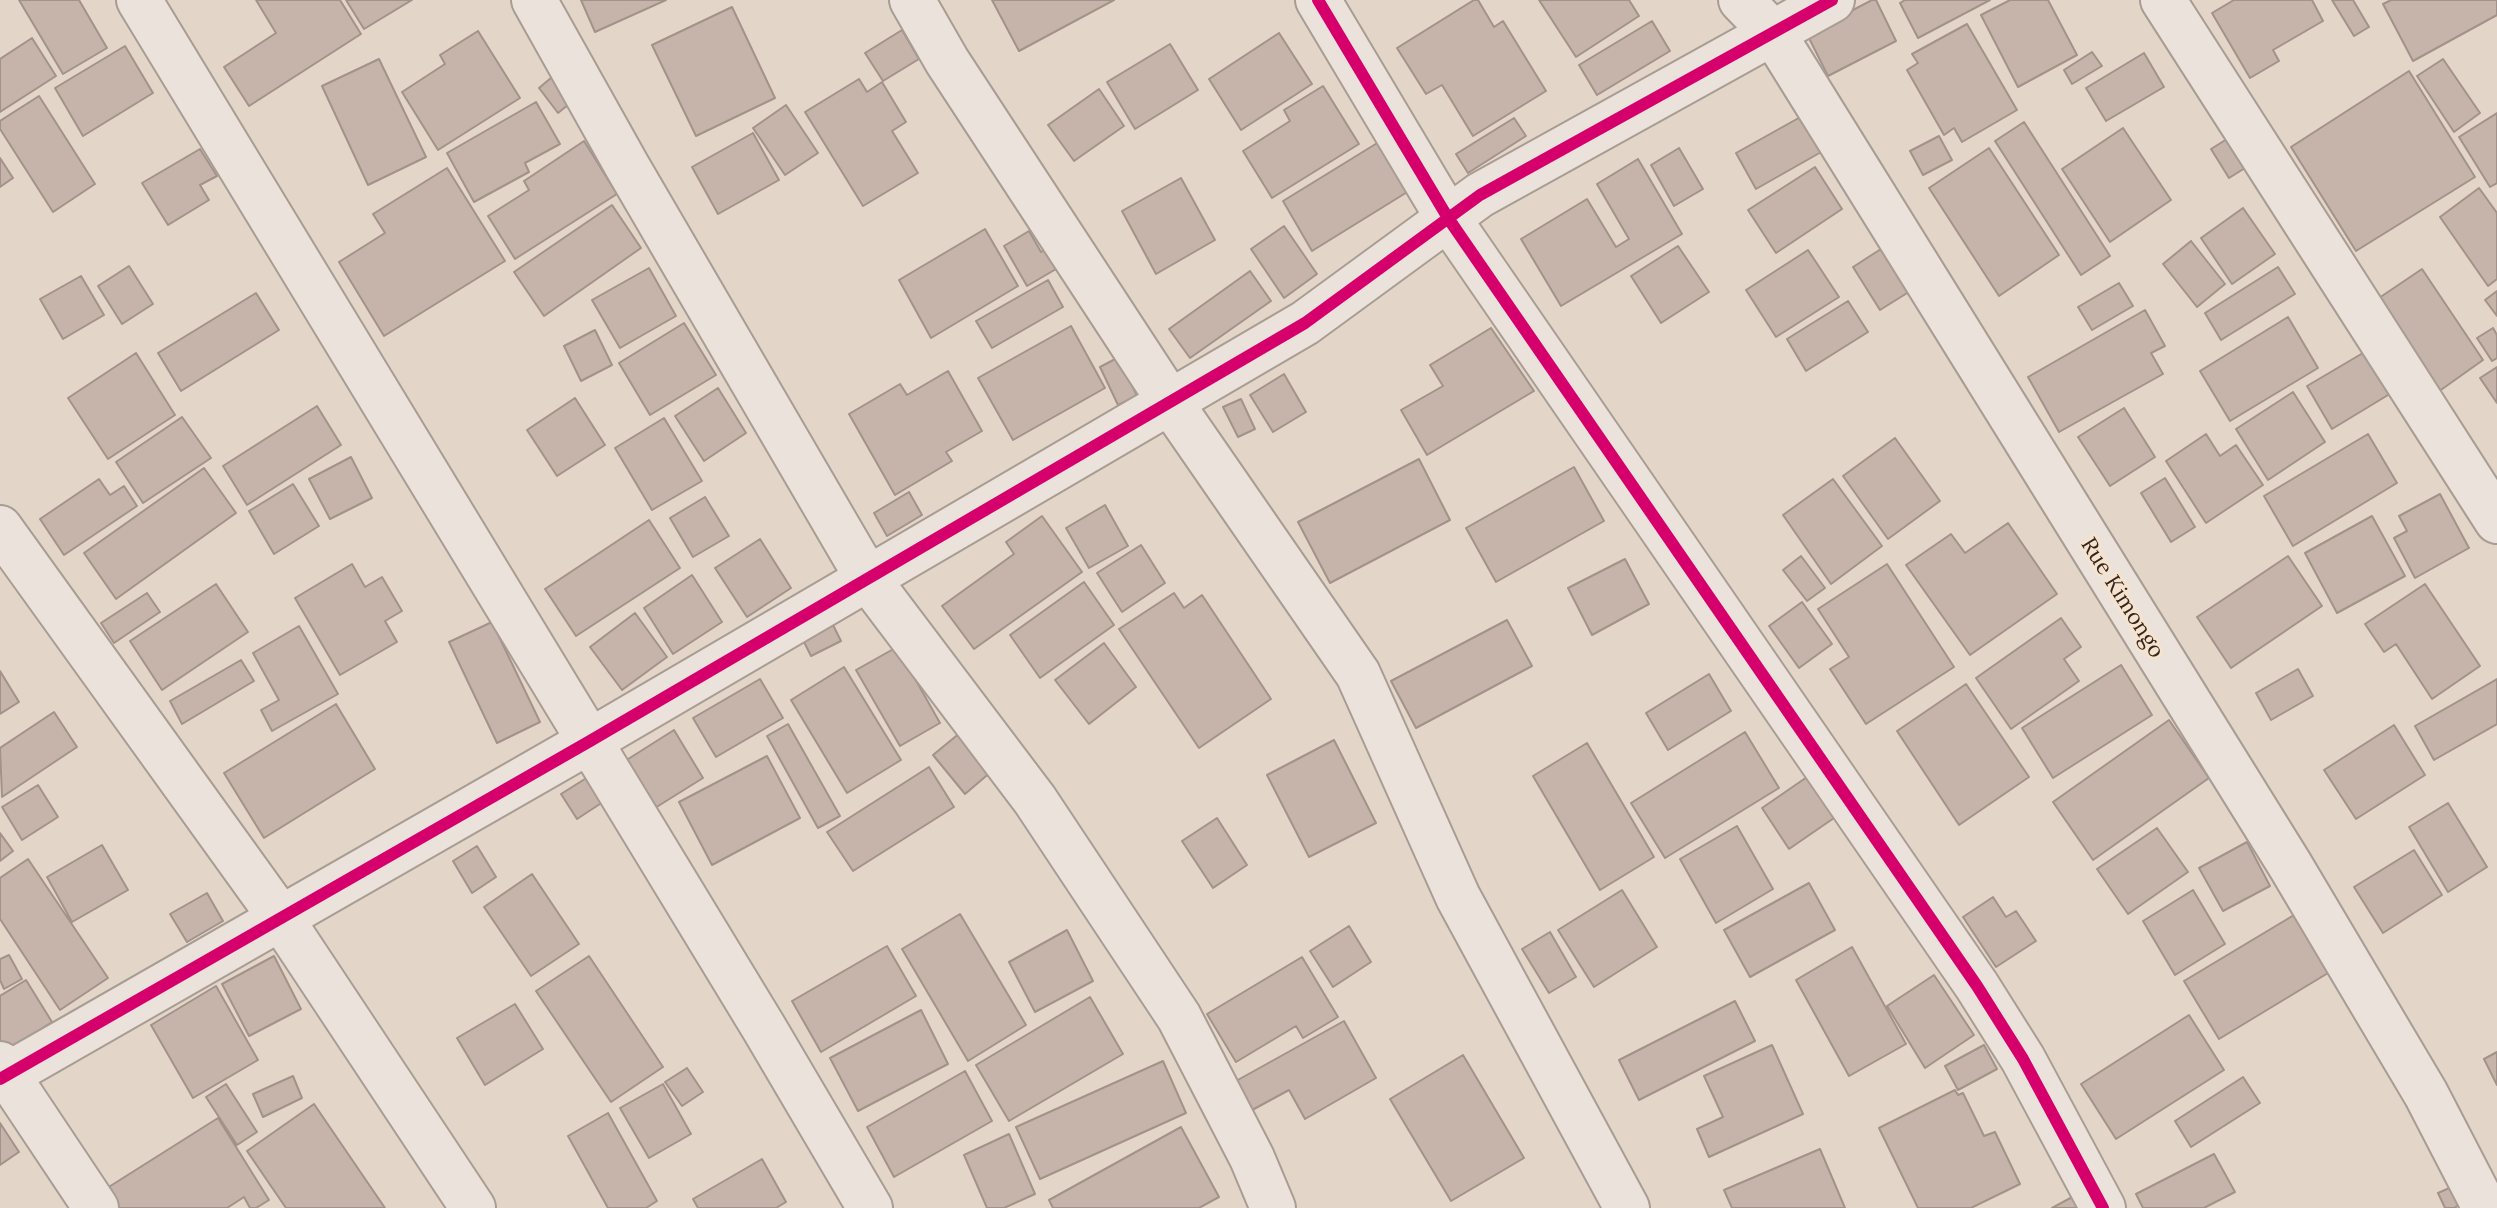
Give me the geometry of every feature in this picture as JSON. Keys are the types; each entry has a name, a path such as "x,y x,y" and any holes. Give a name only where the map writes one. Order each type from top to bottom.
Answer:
{"street":[{"path":"139,0 870,1208"},
{"path":"534,0 868,579 1035,800 1179,1017 1252,1158 1273,1208"},
{"path":"912,0 947,61 1170,402 1358,674 1458,897 1627,1208"},
{"path":"1318,0 1448,218 1977,986 2023,1059 2103,1208"},
{"name":"Rue Kimongo","path":"1741,0 1773,33 2290,865 2426,1094 2485,1208"},
{"path":"96,1208 3,1072 590,741 1305,323 1480,195 1832,0"},
{"path":"2163,0 2497,521"},
{"path":"0,528 280,917 473,1208"}],"building":[{"path":"19,0 79,0 107,48 63,74"},
{"path":"256,0 340,0 361,34 249,106 224,67 276,33"},
{"path":"346,0 412,0 364,29"},
{"path":"581,0 666,0 595,32"},
{"path":"992,0 1114,0 1019,51"},
{"path":"1478,0 1494,27 1503,21 1546,91 1473,136 1442,85 1426,94 1397,48"},
{"path":"1539,0 1629,0 1639,16 1576,57"},
{"path":"1876,0 1896,41 1828,76 1807,34"},
{"path":"1905,0 1990,0 1918,38 1900,3"},
{"path":"2010,0 2048,0 2077,55 2018,87 1981,15"},
{"path":"2234,0 2312,0 2323,21 2273,50 2279,61 2250,78 2212,13"},
{"path":"2332,0 2353,0 2369,27 2354,36"},
{"path":"2391,0 2497,0 2497,15 2413,61 2383,4"},
{"path":"732,7 775,98 696,136 652,45"},
{"path":"1652,21 1670,51 1597,95 1579,65"},
{"path":"1967,24 2017,110 1962,142 1954,128 1944,135 1907,70 1918,63 1912,54"},
{"path":"902,30 919,59 883,81 865,53"},
{"path":"478,31 520,98 438,150 402,92 445,64 440,55"},
{"path":"1279,33 1312,84 1241,130 1209,79"},
{"path":"32,38 56,76 0,112 0,59"},
{"path":"1170,44 1198,90 1135,129 1107,82"},
{"path":"125,46 153,93 83,136 55,88"},
{"path":"2092,52 2102,66 2072,84 2064,70"},
{"path":"2144,53 2164,87 2106,121 2086,88"},
{"path":"379,59 426,157 368,185 322,86"},
{"path":"2443,59 2480,113 2454,132 2417,76"},
{"path":"2409,71 2475,177 2356,251 2291,147"},
{"path":"558,72 578,97 558,113 539,88"},
{"path":"859,79 867,92 882,82 906,122 892,131 918,173 863,206 805,112"},
{"path":"1323,86 1359,144 1272,198 1243,151 1290,121 1284,110"},
{"path":"1099,89 1124,126 1074,161 1048,125"},
{"path":"39,96 95,184 53,212 0,129 0,121"},
{"path":"536,102 560,144 525,163 529,172 474,202 447,153"},
{"path":"786,105 818,153 785,175 753,128"},
{"path":"2497,113 2497,183 2490,187 2459,137"},
{"path":"1804,115 1823,151 1756,189 1736,153"},
{"path":"1514,118 1526,136 1468,173 1456,154"},
{"path":"2024,122 2110,256 2081,275 1995,141"},
{"path":"2123,128 2171,200 2110,242 2062,169"},
{"path":"753,133 779,180 718,214 692,167"},
{"path":"1939,136 1952,160 1923,175 1910,151"},
{"path":"1387,137 1417,186 1312,251 1283,201"},
{"path":"2227,139 2245,168 2229,178 2211,149"},
{"path":"584,141 617,194 515,259 488,216 529,190 524,181"},
{"path":"1679,148 1703,189 1674,206 1651,165"},
{"path":"1989,148 2059,255 1999,296 1929,188"},
{"path":"200,149 217,176 200,185 209,200 168,225 142,183"},
{"path":"0,158 13,178 0,187"},
{"path":"1638,159 1682,234 1561,306 1521,239 1587,199 1616,247 1629,239 1597,184"},
{"path":"1815,167 1842,209 1776,253 1748,210"},
{"path":"447,168 505,261 384,336 339,262 385,233 373,214"},
{"path":"1181,178 1215,240 1156,274 1122,211"},
{"path":"2479,188 2497,213 2497,279 2488,286 2440,217"},
{"path":"612,205 641,248 544,316 514,272"},
{"path":"2243,208 2275,254 2232,284 2201,238"},
{"path":"1284,226 1317,274 1284,298 1251,249"},
{"path":"985,229 1018,286 931,338 899,280"},
{"path":"1029,231 1041,252 1051,246 1063,265 1027,286 1004,246"},
{"path":"2191,241 2225,284 2197,307 2163,264"},
{"path":"1678,246 1709,292 1661,323 1631,276"},
{"path":"1884,247 1912,290 1880,310 1853,267"},
{"path":"1808,250 1839,297 1776,337 1746,290"},
{"path":"129,266 153,304 122,324 98,286"},
{"path":"2278,267 2295,294 2221,340 2205,313"},
{"path":"649,268 676,316 620,348 592,300"},
{"path":"2422,269 2483,360 2438,392 2376,300"},
{"path":"1250,271 1271,301 1190,358 1169,329"},
{"path":"81,276 104,315 63,339 40,299"},
{"path":"1048,280 1063,307 992,348 976,321"},
{"path":"2119,283 2133,306 2092,330 2078,307"},
{"path":"2497,291 2497,316 2485,300"},
{"path":"256,293 279,330 181,391 158,353"},
{"path":"1848,301 1868,332 1806,371 1787,339"},
{"path":"2145,310 2165,346 2151,353 2163,374 2059,432 2028,377"},
{"path":"2288,317 2318,368 2230,421 2200,371"},
{"path":"684,323 716,375 650,415 619,363"},
{"path":"1071,326 1105,388 1013,440 978,378"},
{"path":"1491,328 1534,391 1427,455 1401,410 1443,386 1430,365"},
{"path":"2493,328 2497,335 2497,358 2492,361 2477,338"},
{"path":"595,330 612,365 581,381 564,346"},
{"path":"2368,350 2393,392 2332,429 2307,386"},
{"path":"136,353 175,415 108,459 68,398"},
{"path":"1119,357 1137,396 1118,405 1100,367"},
{"path":"2497,367 2497,403 2480,378"},
{"path":"948,371 982,431 946,452 952,461 895,495 849,414 900,384 907,395"},
{"path":"1284,374 1306,412 1273,432 1250,395"},
{"path":"718,388 746,433 704,461 675,416"},
{"path":"2293,392 2325,442 2268,480 2236,429"},
{"path":"575,398 605,445 557,476 527,430"},
{"path":"1241,399 1255,429 1238,437 1223,407"},
{"path":"317,406 341,445 247,505 223,466"},
{"path":"2124,408 2155,457 2110,486 2078,437"},
{"path":"182,417 211,458 143,503 116,462"},
{"path":"664,418 702,481 652,510 615,448"},
{"path":"2206,434 2220,456 2236,445 2263,485 2206,523 2166,461"},
{"path":"2368,434 2397,483 2293,546 2264,496"},
{"path":"1895,438 1940,501 1888,539 1843,476"},
{"path":"351,457 372,498 330,519 309,479"},
{"path":"1419,459 1450,520 1330,583 1298,522"},
{"path":"1574,467 1604,521 1496,582 1466,528"},
{"path":"204,468 236,513 116,599 84,553"},
{"path":"2165,478 2195,527 2171,542 2141,493"},
{"path":"99,479 110,495 124,486 137,506 64,555 40,519"},
{"path":"1833,479 1882,546 1831,584 1783,515"},
{"path":"293,484 319,526 274,554 249,511"},
{"path":"909,492 922,515 887,536 874,513"},
{"path":"2440,494 2469,548 2415,578 2394,538 2407,531 2399,516"},
{"path":"705,497 729,536 693,557 670,518"},
{"path":"1105,505 1128,546 1089,568 1066,528"},
{"path":"1042,516 1082,572 974,649 942,606 1014,554 1006,542"},
{"path":"2372,516 2405,576 2337,613 2305,553"},
{"path":"649,520 680,568 576,636 545,589"},
{"path":"2008,523 2057,594 1970,655 1906,565 1951,534 1965,553"},
{"path":"760,539 791,588 747,617 715,568"},
{"path":"1141,545 1165,583 1122,612 1097,573"},
{"path":"1801,556 1825,588 1807,601 1783,570"},
{"path":"2288,556 2322,606 2231,668 2197,617"},
{"path":"1625,559 1649,604 1592,635 1568,588"},
{"path":"352,564 365,587 382,577 402,611 385,621 397,642 340,675 295,598"},
{"path":"1887,564 1954,667 1866,724 1830,669 1849,657 1818,609"},
{"path":"692,575 722,622 673,654 644,608"},
{"path":"1084,582 1114,625 1040,678 1010,635"},
{"path":"216,584 248,632 162,690 130,641"},
{"path":"2425,584 2480,666 2432,699 2396,644 2384,652 2365,624"},
{"path":"147,593 160,612 114,643 101,623"},
{"path":"1174,593 1184,608 1202,595 1271,699 1199,748 1119,629"},
{"path":"1802,602 1832,644 1799,668 1769,626"},
{"path":"635,613 667,657 622,690 590,647"},
{"path":"2061,618 2081,647 2064,659 2079,681 2011,729 1976,678"},
{"path":"1507,620 1532,666 1416,728 1391,681"},
{"path":"831,621 841,641 811,656 801,636"},
{"path":"492,622 540,722 497,743 449,642"},
{"path":"299,626 338,694 272,731 261,710 279,700 253,653"},
{"path":"1104,643 1136,687 1089,724 1055,680"},
{"path":"897,647 940,723 900,746 856,670"},
{"path":"241,660 254,681 182,724 170,701"},
{"path":"2121,665 2152,715 2053,778 2022,728"},
{"path":"844,667 901,760 847,793 791,700"},
{"path":"2298,669 2313,696 2271,720 2256,693"},
{"path":"0,671 19,702 0,714"},
{"path":"1709,674 1731,711 1668,750 1646,713"},
{"path":"760,679 783,718 716,757 693,718"},
{"path":"2497,679 2497,724 2434,760 2415,726"},
{"path":"1966,684 2029,777 1959,825 1897,731"},
{"path":"336,704 375,769 264,838 224,773"},
{"path":"54,712 77,747 2,797 0,748"},
{"path":"2169,720 2209,778 2093,860 2053,802"},
{"path":"788,724 840,816 818,828 767,736"},
{"path":"2394,725 2425,775 2356,819 2324,770"},
{"path":"674,730 703,778 655,808 625,761"},
{"path":"961,732 992,771 965,794 933,755"},
{"path":"1745,732 1779,788 1665,858 1631,803"},
{"path":"1334,740 1376,823 1309,857 1267,775"},
{"path":"1587,743 1654,857 1600,890 1533,776"},
{"path":"767,756 800,818 712,865 679,802"},
{"path":"929,767 954,807 853,871 827,832"},
{"path":"588,777 603,802 577,819 561,794"},
{"path":"1807,777 1834,818 1789,849 1762,808"},
{"path":"38,785 58,817 22,840 2,807"},
{"path":"2448,803 2487,867 2448,892 2409,827"},
{"path":"1217,818 1247,865 1213,888 1182,841"},
{"path":"1737,826 1773,889 1716,923 1680,859"},
{"path":"2157,828 2188,872 2128,914 2097,869"},
{"path":"0,833 13,851 0,861"},
{"path":"2247,842 2270,886 2223,911 2199,868"},
{"path":"102,845 128,890 72,922 47,877"},
{"path":"477,846 496,877 472,893 453,861"},
{"path":"2414,850 2442,895 2383,933 2354,887"},
{"path":"28,859 108,978 60,1010 0,919 0,878"},
{"path":"532,874 579,944 531,976 484,907"},
{"path":"1809,883 1835,930 1750,977 1724,930"},
{"path":"1622,890 1657,947 1594,987 1558,930"},
{"path":"2193,890 2225,944 2175,975 2143,921"},
{"path":"207,893 223,921 187,942 170,914"},
{"path":"1993,897 2006,917 2016,911 2036,941 1996,967 1963,917"},
{"path":"2304,909 2338,967 2219,1039 2184,981"},
{"path":"960,914 1026,1025 968,1061 902,949"},
{"path":"1349,926 1371,962 1333,987 1310,951"},
{"path":"1067,930 1093,981 1035,1012 1009,962"},
{"path":"1550,932 1576,977 1549,993 1522,949"},
{"path":"887,946 916,996 821,1052 792,1001"},
{"path":"1852,947 1906,1044 1849,1076 1796,980"},
{"path":"9,955 22,979 4,989 0,980 0,959"},
{"path":"274,956 301,1009 249,1036 222,984"},
{"path":"589,956 663,1067 611,1102 536,991"},
{"path":"1302,957 1338,1017 1303,1038 1296,1026 1236,1062 1207,1014"},
{"path":"1934,975 1974,1035 1925,1068 1887,1006"},
{"path":"26,980 52,1022 7,1051 0,1040 0,996"},
{"path":"216,986 258,1060 193,1098 151,1025"},
{"path":"1090,997 1123,1054 1009,1121 976,1065"},
{"path":"1735,1001 1755,1041 1639,1100 1619,1060"},
{"path":"515,1004 543,1049 485,1085 457,1038"},
{"path":"921,1010 948,1064 858,1111 830,1058"},
{"path":"2189,1015 2224,1070 2116,1139 2081,1084"},
{"path":"1344,1021 1376,1078 1305,1119 1289,1090 1243,1115 1227,1086"},
{"path":"1772,1045 1803,1114 1709,1157 1697,1129 1723,1117 1704,1076"},
{"path":"1984,1045 1997,1069 1958,1090 1945,1066"},
{"path":"2497,1052 2497,1085 2484,1059"},
{"path":"1463,1055 1524,1158 1451,1201 1390,1099"},
{"path":"1163,1061 1186,1113 1040,1179 1016,1127"},
{"path":"687,1068 703,1092 682,1106 665,1082"},
{"path":"965,1071 992,1121 894,1177 867,1127"},
{"path":"293,1076 302,1098 263,1117 253,1094"},
{"path":"2243,1077 2260,1103 2191,1147 2175,1121"},
{"path":"226,1084 257,1132 237,1145 206,1097"},
{"path":"663,1084 691,1134 649,1158 620,1108"},
{"path":"1955,1090 1958,1095 1963,1093 1984,1136 1995,1132 2020,1184 1971,1208 1918,1208 1879,1128"},
{"path":"314,1104 385,1208 286,1208 247,1151"},
{"path":"608,1113 657,1201 646,1208 608,1208 568,1136"},
{"path":"218,1118 269,1200 256,1208 250,1208 244,1197 227,1208 115,1208 104,1190"},
{"path":"0,1123 19,1152 0,1165"},
{"path":"1181,1127 1219,1197 1199,1208 1053,1208 1049,1200"},
{"path":"1009,1134 1035,1194 1004,1208 987,1208 964,1155"},
{"path":"1820,1149 1845,1208 1732,1208 1724,1190"},
{"path":"2214,1154 2235,1192 2204,1208 2143,1208 2136,1194"},
{"path":"762,1159 786,1202 776,1208 698,1208 693,1199"},
{"path":"2465,1181 2473,1198 2454,1208 2445,1208 2438,1193"},
{"path":"2076,1195 2083,1208 2052,1208"}],"cycle path":[{"path":"1318,0 1448,218 1977,986 2023,1059 2103,1208"},
{"path":"0,1079 590,741 1305,323 1480,195 1832,0"}]}
